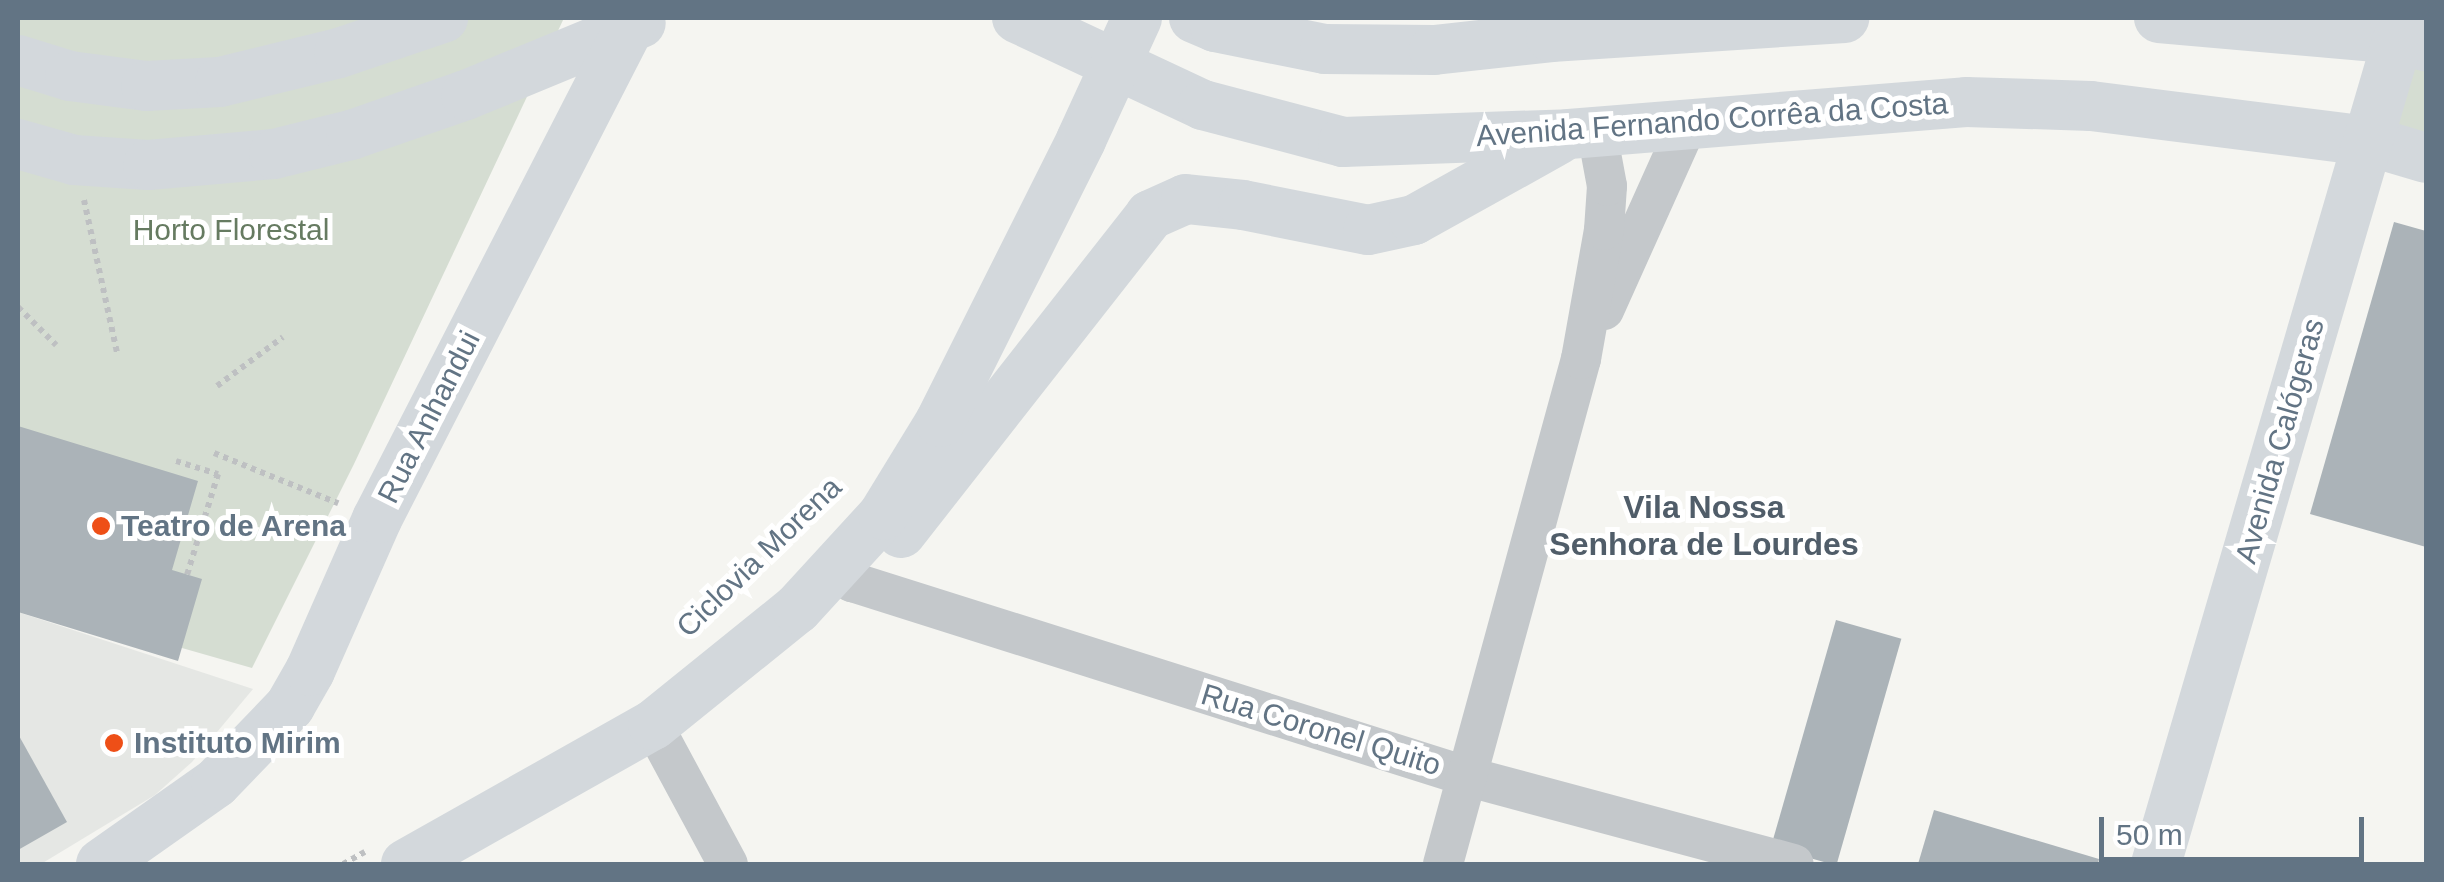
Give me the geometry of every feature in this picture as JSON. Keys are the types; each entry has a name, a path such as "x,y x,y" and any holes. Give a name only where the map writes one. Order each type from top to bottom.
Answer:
{"main road":[{"path":"18,60 70,76 146,86 220,82 339,53 443,18"},
{"name":"Avenida Fernando Corrêa da Costa","path":"1017,18 1203,105 1343,142 1583,133 1966,102 2091,106 2369,141 2426,158"},
{"path":"841,577 940,422 1082,140 1137,18"},
{"path":"1194,18 1214,27 1340,33 1434,50 1541,27 1844,18"},
{"path":"2159,18 2410,34"},
{"path":"18,144 74,160 148,165 274,154 351,135 466,95 639,21"},
{"name":"Rua Anhandui","path":"100,864 216,783 290,706 310,671 377,519 639,21"},
{"name":"Avenida Calógeras","path":"2156,864 2369,141 2410,34"},
{"path":"391,855 653,725 918,516 1150,215 1186,200 1244,205 1368,230 1414,220 1583,133"}],"street":[{"path":"1580,358 1688,123"},
{"path":"1443,864 1580,358 1604,230 1607,186 1583,133"},
{"name":"Rua Coronel Quito","path":"841,577 1469,777 1794,864"},
{"path":"653,725 728,864"}],"path":[{"path":"18,307 56,345"},
{"path":"113,332 117,352"},
{"path":"217,386 284,337"},
{"path":"214,453 377,519"},
{"path":"176,461 218,474 188,574"},
{"path":"342,864 391,855"}],"shaded area":[{"name":"Instituto Mirim","path":"18,612 253,689 192,762 155,795 41,864 18,864"}],"green space":[{"name":"Horto Florestal","path":"18,18 564,18 354,464 252,668 168,644 18,590"},
{"path":"2426,46 2426,158 2369,141"}],"building":[{"path":"2394,222 2426,231 2426,547 2310,514"},
{"name":"Teatro de Arena","path":"18,426 198,481 172,570 202,579 178,661 18,612"},
{"path":"1836,620 1901,639 1837,864 1771,847"},
{"path":"18,734 67,822 18,850"},
{"path":"1934,810 2099,859 2098,864 1918,864"}],"place":[{"name":"Teatro de Arena","path":"101,526"},
{"name":"Instituto Mirim","path":"114,743"}],"district":[{"name":"Vila Nossa Senhora de Lourdes","path":"1704,526"}]}
